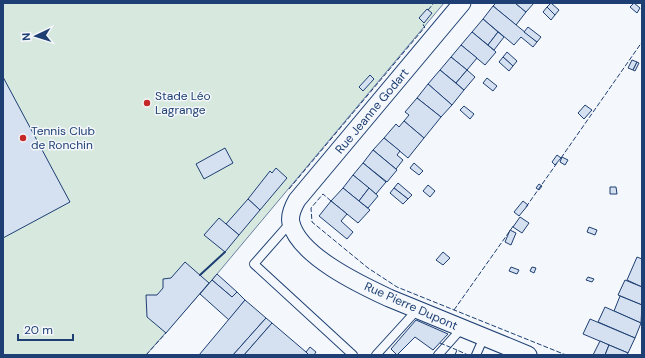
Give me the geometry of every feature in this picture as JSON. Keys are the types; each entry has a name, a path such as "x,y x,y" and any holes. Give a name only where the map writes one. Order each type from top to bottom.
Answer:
{"street":[{"name":"Rue Jeanne Godart","path":"291,222 291,215 297,200 462,3"},
{"name":"Rue Pierre Dupont","path":"291,222 297,237 305,246 327,263 376,292 528,355"}],"lane":[{"path":"291,222 254,264 353,355"},
{"path":"376,355 417,310"},
{"path":"438,355 462,328"},
{"path":"476,355 484,337"}],"shaded area":[{"path":"3,3 444,3 212,280 146,355 3,355"}],"building":[{"path":"496,3 515,3 526,12 516,25 493,6"},
{"path":"515,3 534,3 526,12"},
{"path":"551,3 559,10 555,15 547,7"},
{"path":"634,3 640,8 637,13 630,7"},
{"path":"493,6 537,42 533,47 521,37 514,45 483,19"},
{"path":"547,7 555,15 551,20 543,12"},
{"path":"427,9 432,13 424,23 419,18"},
{"path":"483,19 498,32 488,45 472,32"},
{"path":"528,27 541,37 537,42 524,32"},
{"path":"472,32 496,52 485,65 461,45"},
{"path":"498,32 504,37 494,50 488,45"},
{"path":"461,45 477,58 467,70 451,57"},
{"path":"507,52 517,61 513,66 503,57"},
{"path":"451,57 467,70 456,83 440,70"},
{"path":"503,57 513,66 509,71 499,62"},
{"path":"632,60 637,62 633,70 628,68"},
{"path":"637,62 639,63 635,71 633,70"},
{"path":"440,70 464,90 452,105 428,84"},
{"path":"467,70 475,77 464,90 456,83"},
{"path":"370,75 374,79 363,91 359,87"},
{"path":"3,77 70,202 3,238"},
{"path":"487,78 497,86 493,91 483,83"},
{"path":"428,84 452,105 441,117 417,98"},
{"path":"417,98 441,117 424,138 404,121 409,115 405,112"},
{"path":"585,105 592,110 584,119 578,113"},
{"path":"464,106 474,114 470,119 460,110"},
{"path":"404,121 424,138 408,158 384,138 396,124 399,127"},
{"path":"384,138 400,151 397,155 403,160 396,169 373,150"},
{"path":"225,148 233,163 204,179 196,164"},
{"path":"373,150 397,170 387,182 363,163"},
{"path":"557,155 561,158 555,165 552,162"},
{"path":"562,157 568,160 565,165 560,162"},
{"path":"363,163 386,182 376,194 353,175"},
{"path":"414,163 423,171 419,175 410,168"},
{"path":"276,168 287,178 260,210 248,199 270,171 272,173"},
{"path":"353,175 369,188 359,201 343,188"},
{"path":"398,183 412,195 408,199 394,188"},
{"path":"539,184 542,186 539,190 536,188"},
{"path":"428,185 435,191 430,197 423,191"},
{"path":"610,187 616,187 617,194 610,194"},
{"path":"343,188 370,210 358,223 331,201"},
{"path":"369,188 378,196 368,208 359,201"},
{"path":"394,188 408,199 403,204 390,193"},
{"path":"248,199 260,210 239,235 226,224"},
{"path":"331,201 347,214 341,221 353,232 347,239 319,216"},
{"path":"523,201 528,205 519,216 514,212"},
{"path":"520,217 529,223 522,233 513,227"},
{"path":"219,218 239,235 225,252 204,235"},
{"path":"589,227 597,230 595,235 587,232"},
{"path":"510,230 516,233 511,245 505,242"},
{"path":"443,252 450,258 443,265 436,260"},
{"path":"637,257 642,259 642,287 627,280"},
{"path":"185,262 209,283 166,333 147,317 146,295 157,295 163,288 163,279 171,278"},
{"path":"511,267 519,270 517,274 509,271"},
{"path":"532,267 536,268 534,273 530,271"},
{"path":"217,274 237,292 232,297 212,280"},
{"path":"588,277 594,279 592,282 586,280"},
{"path":"212,280 232,297 237,292 245,300 229,320 200,294"},
{"path":"625,280 642,287 642,305 618,295"},
{"path":"620,296 642,305 641,323 614,311"},
{"path":"245,300 266,318 233,355 199,355"},
{"path":"605,307 641,323 635,338 598,322"},
{"path":"266,318 272,323 244,355 233,355"},
{"path":"590,319 635,338 628,353 583,334"},
{"path":"416,320 448,334 433,350 415,337 397,355 391,349"},
{"path":"272,323 306,352 309,355 244,355"},
{"path":"600,341 609,345 605,355 593,355"},
{"path":"609,345 628,353 627,355 605,355"},
{"path":"310,347 316,352 314,355 309,355 306,352"}],"fence":[{"path":"428,10 434,3"},
{"path":"289,189 425,27 423,25 424,23"},
{"path":"561,158 642,42"},
{"path":"526,207 557,163"},
{"path":"331,201 323,194 311,208 312,222 368,268 397,287 566,355"},
{"path":"454,310 514,225"},
{"path":"146,355 166,333"},
{"path":"440,343 457,350"},
{"path":"455,355 457,350 468,355"}],"wall":[{"path":"200,275 225,252"}],"place":[{"name":"Stade Léo Lagrange","path":"147,103"},
{"name":"Tennis Club de Ronchin","path":"23,138"}]}
